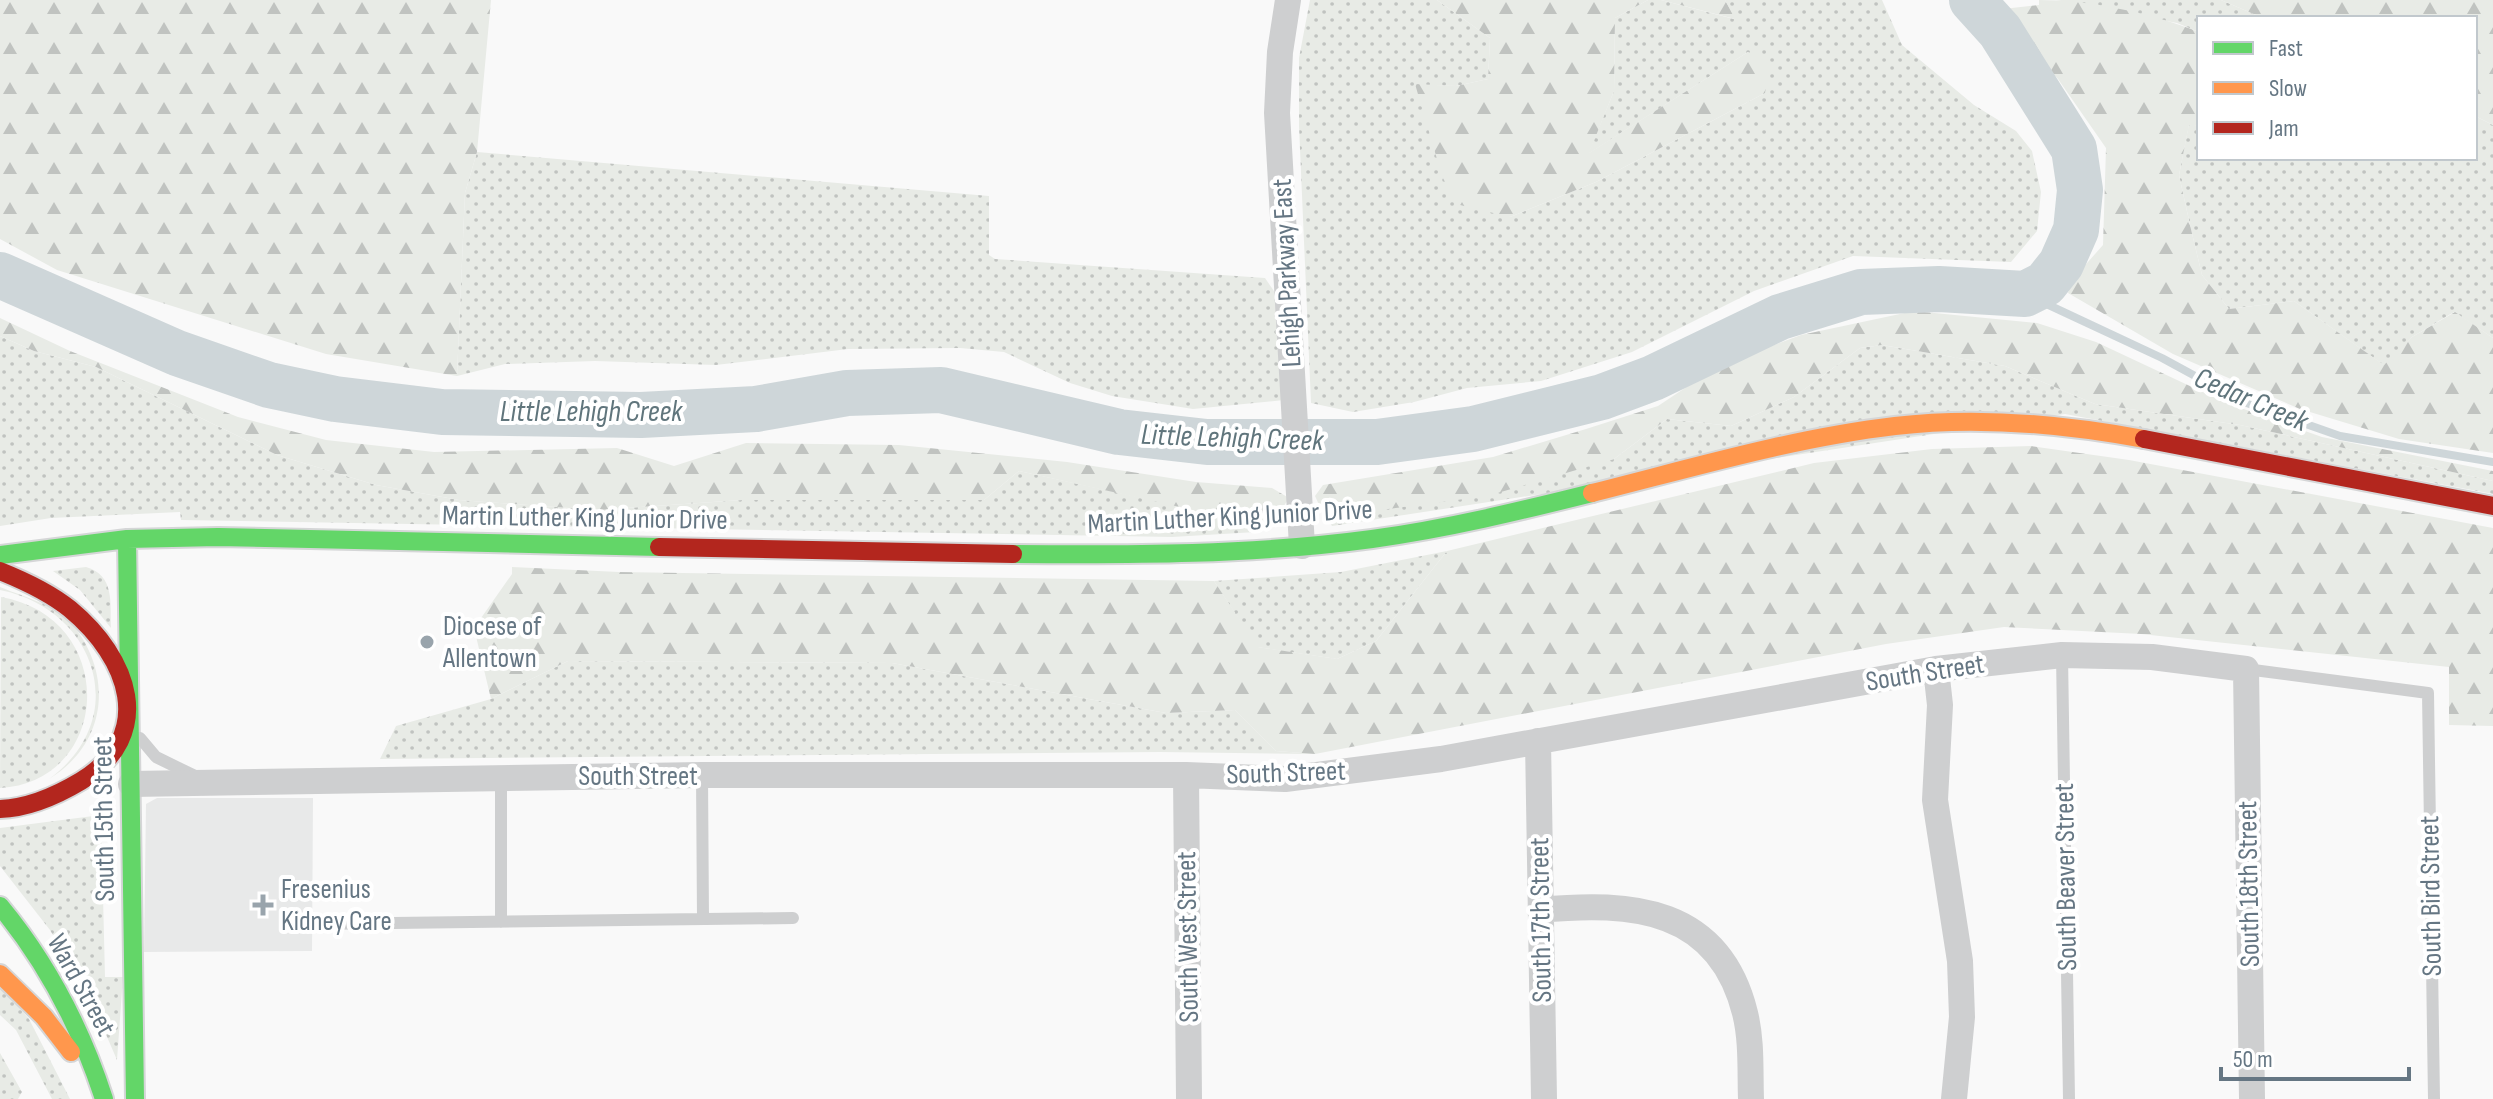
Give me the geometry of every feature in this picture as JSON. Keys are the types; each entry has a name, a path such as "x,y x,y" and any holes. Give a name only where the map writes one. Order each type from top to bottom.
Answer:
{"main road":[{"name":"Martin Luther King Junior Drive","path":"0,555 127,539 246,538 1014,554 1302,546 1400,535 1498,517 1869,429 1954,422 2039,424 2095,430 2493,506"},
{"name":"South 15th Street","path":"127,539 130,703 118,787 135,972 135,1099"},
{"path":"0,571 48,590 94,629 121,672 130,703 127,731 119,752 106,768 85,783 50,798"},
{"path":"0,809 118,787"},
{"name":"Ward Street","path":"0,906 57,989 82,1040 104,1097"},
{"path":"0,974 44,1017 104,1097"}],"street":[{"name":"Lehigh Parkway East","path":"1288,0 1280,52 1277,113 1302,546"},
{"name":"South Street","path":"118,787 210,781 702,775 1186,775 1285,779 1441,759 1936,669 2062,655 2152,657 2246,669"},
{"path":"1936,669 1940,705 1935,800 1960,961 1962,1017 1954,1099"},
{"name":"South 18th Street","path":"2246,669 2252,1099"},
{"name":"South 17th Street","path":"1538,741 1544,1099"},
{"name":"South West Street","path":"1186,775 1189,1099"},
{"path":"1540,910 1585,906 1635,909 1666,916 1690,929 1711,946 1727,967 1746,1017 1751,1099"}],"lane":[{"name":"South Beaver Street","path":"2062,655 2069,1099"},
{"name":"South Street","path":"2246,669 2428,693"},
{"name":"South Bird Street","path":"2428,693 2434,1099"},
{"path":"130,703 140,740 156,757 210,781"},
{"path":"702,775 703,919"},
{"path":"501,777 501,922"},
{"path":"315,924 793,918"}],"shaded area":[{"path":"157,798 313,798 312,951 144,952 146,804"}],"green space":[{"path":"0,0 491,0 477,152 465,193 457,376 326,354 57,270 0,239"},
{"path":"1310,0 1437,0 1490,38 1488,79 1456,86 1416,85 1428,122 1510,217 1596,182 1765,93 1748,52 1588,154 1614,91 1615,18 1648,0 1661,0 1734,19 1725,0 1882,0 1902,45 1974,105 2016,131 2032,151 2041,192 2037,231 2011,262 1853,256 1754,291 1632,352 1541,381 1467,388 1414,402 1353,412 1311,403 1299,126 1299,58"},
{"path":"1437,0 1648,0 1615,18 1614,91 1589,153 1748,52 1760,56 1769,70 1765,93 1596,182 1510,217 1456,204 1442,176 1415,84 1456,86 1488,79 1490,38"},
{"path":"1661,0 1725,0 1735,19"},
{"path":"2039,0 2079,2 2161,19 2197,31 2197,126 2189,125 2179,175 2202,275 2229,309 2294,301 2384,365 2412,337 2455,312 2493,338 2493,453 2399,439 2300,409 2173,354 2068,293 2072,280 2103,245 2106,148 2058,79 1994,10 2039,5"},
{"path":"2056,0 2221,0 2258,16 2197,16 2197,31 2177,23"},
{"path":"2221,0 2493,0 2493,125 2477,117 2477,16 2258,16"},
{"path":"2477,117 2493,125 2493,338 2454,312 2412,337 2385,366 2294,301 2229,309 2202,275 2179,175 2189,124 2197,126 2197,160 2477,160"},
{"path":"477,152 989,196 989,255 995,259 1265,278 1276,294 1284,400 1193,409 1112,396 1070,383 1004,352 960,348 848,349 716,365 595,361 505,364 457,376 465,193"},
{"path":"1914,311 2037,323 2096,342 2224,402 2322,437 2493,471 2493,481 2240,425 2095,404 2005,366 1882,345 1860,348 1794,397 1731,426 1667,419 1614,459 1487,496 1335,516 1321,509 1315,496 1323,485 1493,457 1586,429 1658,406 1718,366 1801,335"},
{"path":"0,318 70,351 238,417 326,440 434,452 617,448 674,466 746,443 899,445 1067,462 1196,482 1272,488 1289,498 1278,515 1198,511 1019,471 984,500 742,500 597,510 459,500 376,485 277,455 96,367 34,351 0,336"},
{"path":"0,336 34,351 96,367 277,455 376,485 459,500 597,510 742,500 984,500 1019,471 1202,511 1278,515 1268,527 1256,532 1172,537 181,520 180,512 51,518 0,526"},
{"path":"1882,345 2005,366 2095,404 2240,425 2493,481 2493,494 2065,414 1332,526 1321,509 1335,516 1614,459 1667,419 1731,426 1794,397 1860,348"},
{"path":"2031,446 2129,460 2493,528 2493,726 2449,725 2449,667 2141,634 2004,627 1886,644 1315,754 1276,751 1235,710 1166,713 892,663 568,661 491,699 474,628 512,574 512,567 619,572 1214,581 1258,647 1337,659 1376,641 1447,551 1814,463 1932,449"},
{"path":"1447,551 1376,641 1337,659 1257,647 1214,581 1341,572"},
{"path":"86,567 102,576 106,583 111,628 80,590 53,571"},
{"path":"0,587 46,605 62,614 82,638 93,659 98,682 94,725 69,764 49,779 75,754 90,726 96,697 92,669 80,642 60,619 33,601 0,590"},
{"path":"1,597 40,611 67,635 83,665 87,698 81,730 64,759 37,779 0,788"},
{"path":"568,661 892,663 1166,713 1235,710 1276,751 1315,754 1160,752 380,759 396,726 491,699"},
{"path":"101,815 105,977 123,977 117,1060 92,1002 50,930 0,866 0,828"},
{"path":"0,985 29,1019 70,1099 52,1099 16,1030 0,1015"},
{"path":"0,1053 22,1092 18,1099 0,1099"}],"waterway":[{"name":"Little Lehigh Creek","path":"0,275 177,353 269,385 335,399 442,412 641,415 756,409 847,393 941,390 1119,432 1207,442 1377,442 1473,429 1602,397 1653,378 1780,317 1861,292 1939,289 2025,294 2045,284 2061,264 2076,230 2080,190 2074,149 2000,31 1972,0"},
{"name":"Cedar Creek","path":"2025,294 2162,358 2241,401 2340,436 2493,462"}],"traffic: fast":[{"path":"1013,554 1193,553 1327,544 1455,525 1592,493"},
{"path":"0,555 127,539 218,537 659,547"},
{"path":"127,539 135,1099"},
{"path":"0,906 48,974 74,1022 104,1099"}],"traffic: slow":[{"path":"1592,493 1781,446 1895,426 1958,422 2020,423 2144,439"},
{"path":"0,974 44,1017 71,1052"}],"traffic: jam":[{"path":"2144,439 2493,506"},
{"path":"659,547 1013,554"},
{"path":"0,571 54,597 91,629 107,650 126,696 126,719 120,741 105,762 62,792 21,806 0,809"}],"place":[{"name":"Diocese of Allentown","path":"427,642"},
{"name":"Fresenius Kidney Care","path":"263,905"}]}
